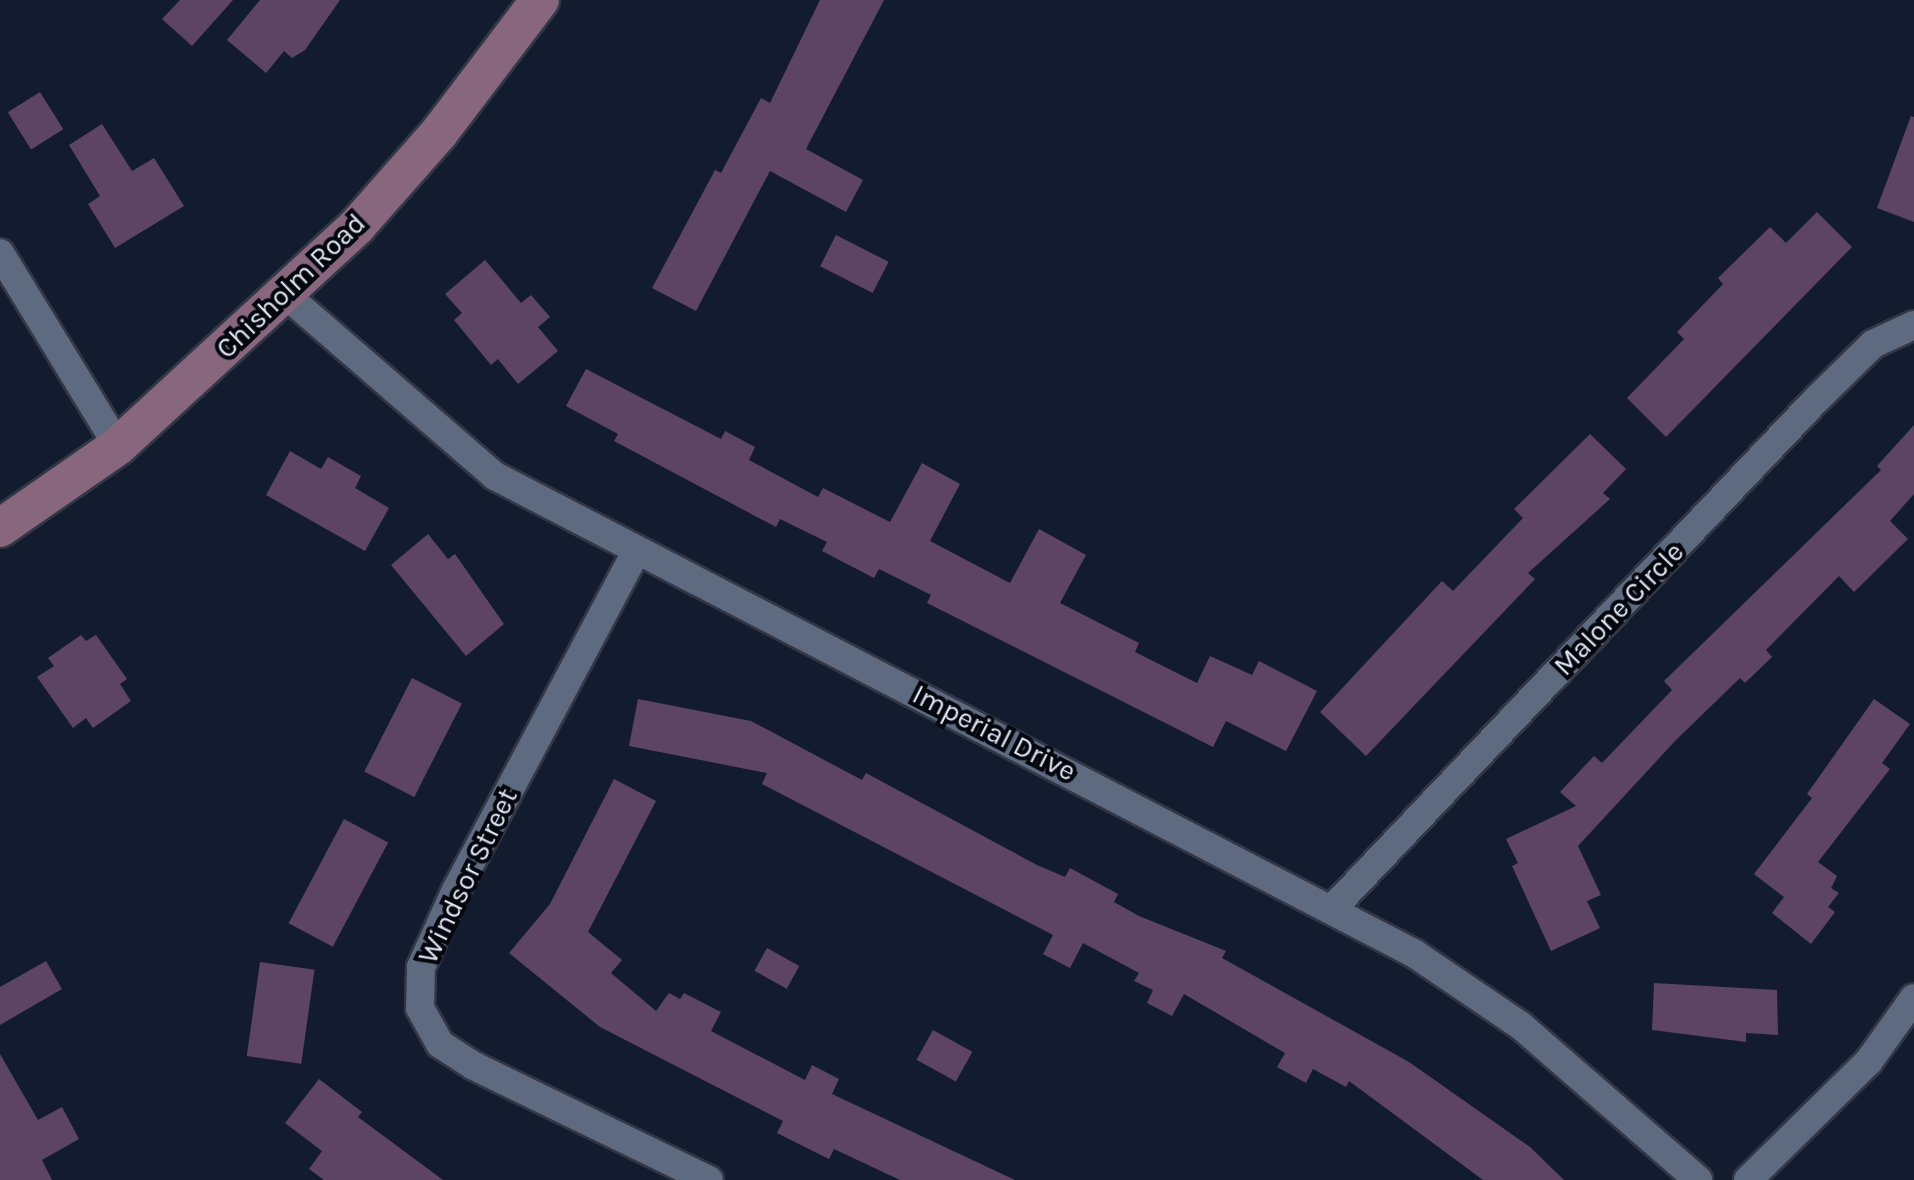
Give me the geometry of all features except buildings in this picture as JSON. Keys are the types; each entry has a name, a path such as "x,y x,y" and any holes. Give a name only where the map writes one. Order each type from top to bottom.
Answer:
{"main road":[{"name":"Chisholm Road","path":"0,528 118,446 286,295 439,132 540,0"}],"street":[{"path":"0,253 118,446"},
{"name":"Imperial Drive","path":"286,295 495,476 1333,908 1520,1025 1698,1180"},
{"name":"Malone Circle","path":"1333,908 1816,400 1872,344 1914,325"},
{"name":"Windsor Street","path":"638,550 456,890 420,967 420,1008 440,1044 474,1066 709,1180"},
{"path":"1748,1180 1870,1061 1914,998"}]}
